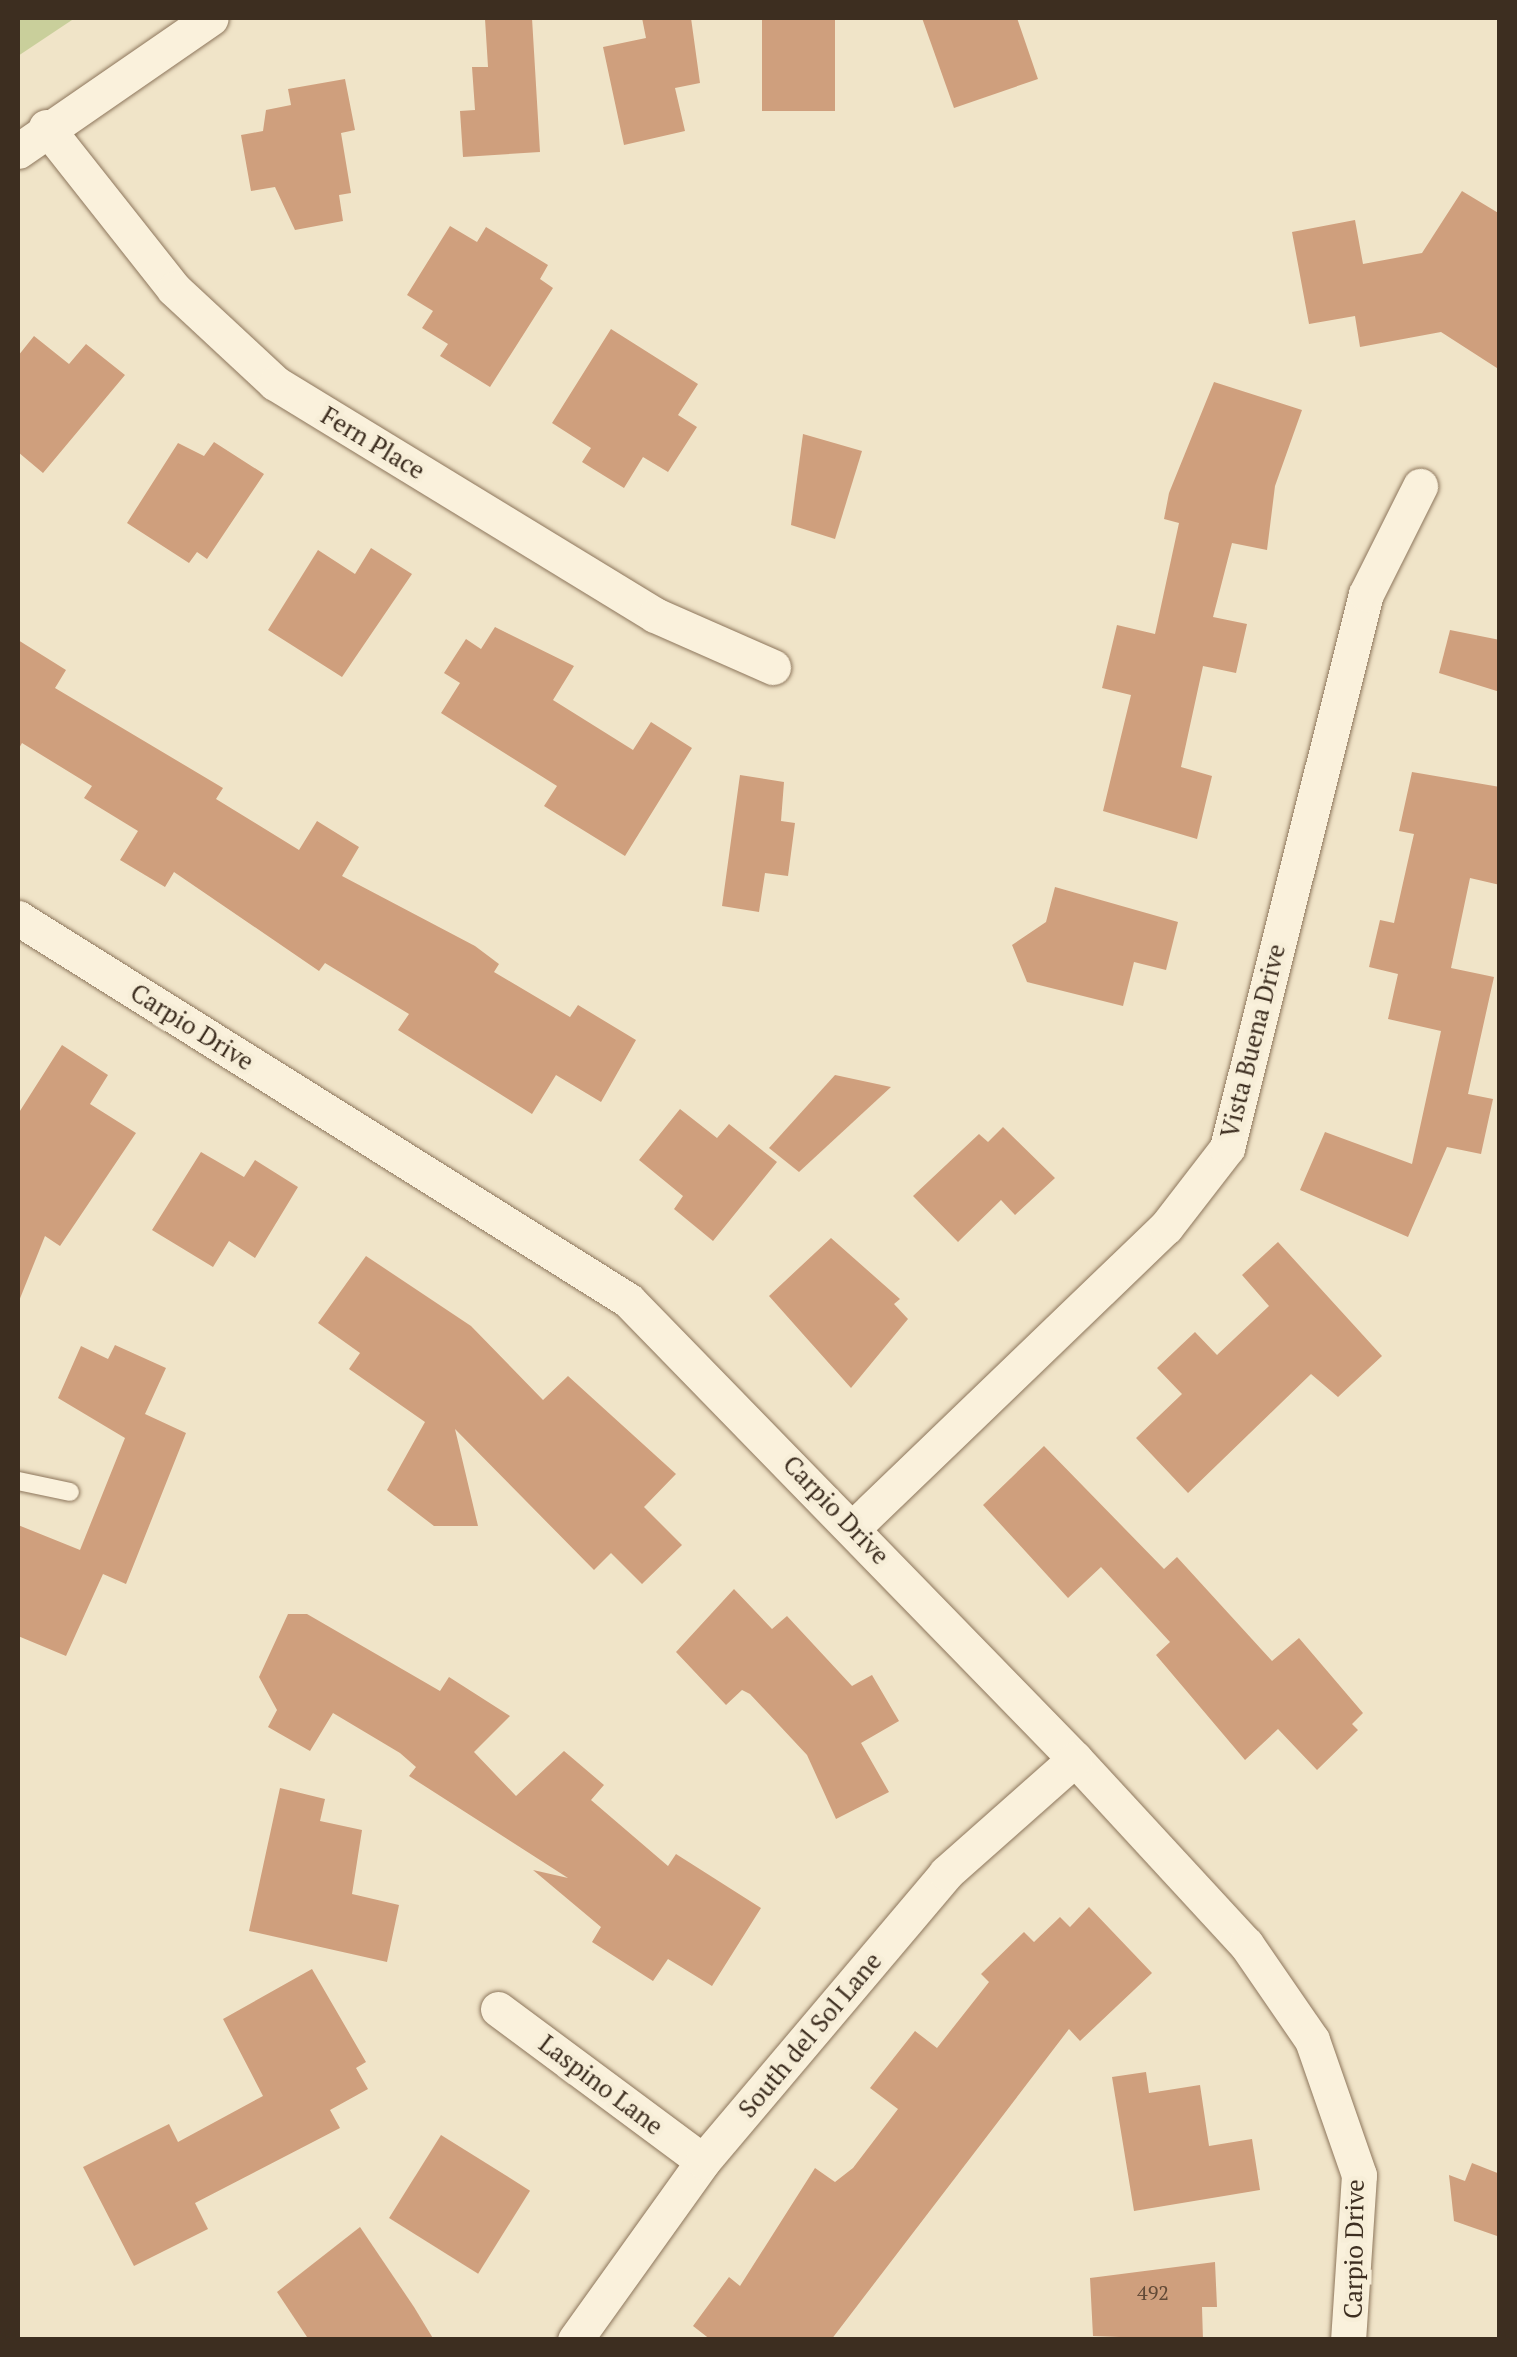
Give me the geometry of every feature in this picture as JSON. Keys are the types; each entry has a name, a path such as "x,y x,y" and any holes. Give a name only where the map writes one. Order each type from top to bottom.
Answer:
{"street":[{"path":"18,150 46,127 210,18"},
{"name":"Fern Place","path":"46,127 174,289 274,383 655,615 773,667"},
{"name":"Vista Buena Drive","path":"854,1527 1166,1227 1227,1148 1366,594 1420,486"},
{"name":"Carpio Drive","path":"18,918 628,1300 854,1527 1075,1759 1246,1944 1312,2040 1358,2175 1355,2338"},
{"name":"South del Sol Lane","path":"575,2340 703,2161 946,1873 1075,1759"},
{"name":"Laspino Lane","path":"498,2009 703,2161"}],"lane":[{"path":"18,1481 70,1492"}],"green space":[{"path":"18,18 75,18 18,56"}],"building":[{"path":"532,18 540,152 463,157 460,111 475,110 472,67 488,67 485,19"},
{"path":"642,18 691,18 700,83 675,88 685,131 624,145 603,47 646,38"},
{"path":"762,18 835,18 835,111 762,111"},
{"path":"922,18 1017,18 1038,79 954,108"},
{"path":"345,79 355,130 341,133 351,193 339,195 343,221 295,230 275,187 251,191 241,135 263,131 266,110 291,105 288,89"},
{"path":"1462,191 1500,214 1500,370 1441,332 1360,347 1355,316 1309,324 1292,232 1355,220 1363,264 1422,253"},
{"path":"450,226 477,242 486,227 548,265 540,279 553,288 490,387 440,356 448,344 422,328 433,311 407,295"},
{"path":"611,329 698,384 678,415 697,427 668,472 643,457 624,488 582,462 591,448 552,423"},
{"path":"34,336 69,364 86,344 125,375 43,473 18,452 18,356"},
{"path":"1214,382 1302,410 1275,486 1267,550 1232,543 1213,617 1247,624 1236,673 1203,666 1181,767 1212,776 1197,839 1103,811 1131,695 1102,688 1117,625 1155,634 1179,523 1164,519 1169,493"},
{"path":"803,434 862,451 835,539 791,525"},
{"path":"214,442 264,474 207,559 197,552 189,563 127,523 178,443 204,456"},
{"path":"371,548 412,574 342,677 268,630 318,550 355,574"},
{"path":"495,627 574,666 553,700 633,750 651,722 692,748 625,856 544,806 557,786 441,713 460,683 444,673 466,639 481,649"},
{"path":"1450,630 1500,640 1500,692 1439,673"},
{"path":"18,640 66,670 55,688 223,788 216,799 299,850 317,821 359,847 342,876 475,946 499,964 494,972 570,1017 578,1005 636,1040 601,1102 556,1075 532,1114 398,1030 409,1014 325,963 319,971 174,872 165,887 120,860 138,831 84,798 92,786 22,743 18,750"},
{"path":"1412,772 1500,787 1500,885 1470,878 1451,968 1494,977 1468,1094 1493,1099 1481,1154 1447,1147 1408,1237 1300,1190 1325,1132 1412,1164 1441,1031 1388,1019 1398,974 1369,967 1380,920 1394,923 1414,834 1399,831"},
{"path":"740,775 784,782 781,821 795,823 788,876 765,873 759,912 722,906"},
{"path":"1055,887 1178,922 1166,970 1134,962 1123,1006 1027,982 1012,945 1046,922"},
{"path":"62,1045 108,1075 90,1104 136,1133 60,1246 45,1236 19,1301 18,1114"},
{"path":"835,1075 891,1087 799,1172 769,1148"},
{"path":"680,1109 717,1138 729,1124 777,1162 713,1241 674,1209 683,1196 639,1160"},
{"path":"1003,1127 1055,1178 1015,1215 1001,1200 958,1242 913,1196 979,1134 988,1142"},
{"path":"201,1152 244,1177 255,1160 298,1187 255,1258 229,1241 213,1267 152,1230"},
{"path":"831,1238 900,1299 894,1304 908,1319 851,1388 769,1296"},
{"path":"1278,1242 1382,1356 1338,1397 1311,1374 1188,1493 1136,1438 1182,1394 1157,1368 1195,1332 1217,1355 1269,1306 1242,1275"},
{"path":"366,1256 471,1326 543,1400 568,1376 676,1474 644,1507 682,1545 642,1584 611,1553 594,1570 455,1429 478,1526 434,1526 387,1490 425,1422 349,1369 360,1353 318,1323"},
{"path":"115,1345 166,1368 145,1414 186,1433 126,1584 103,1574 66,1656 18,1636 18,1525 80,1550 125,1438 58,1398 81,1346 108,1359"},
{"path":"1044,1446 1164,1569 1177,1557 1272,1661 1299,1638 1363,1713 1352,1724 1358,1730 1317,1770 1278,1729 1245,1760 1156,1655 1170,1642 1101,1567 1068,1598 983,1505"},
{"path":"734,1589 772,1629 787,1616 852,1686 872,1675 899,1721 861,1743 889,1792 836,1819 807,1755 750,1694 742,1690 726,1705 676,1652"},
{"path":"288,1614 307,1614 440,1691 449,1677 510,1716 474,1752 516,1796 564,1751 604,1785 591,1800 668,1866 676,1854 761,1908 712,1986 668,1959 653,1981 592,1942 601,1927 533,1870 568,1878 409,1776 416,1767 400,1753 333,1713 310,1751 268,1727 277,1710 259,1677"},
{"path":"280,1788 325,1799 320,1821 362,1830 352,1894 399,1905 387,1962 249,1931"},
{"path":"1089,1907 1152,1973 1080,2041 1069,2029 831,2340 711,2340 693,2326 729,2277 740,2286 815,2168 835,2182 853,2168 898,2109 870,2088 915,2031 937,2048 989,1982 981,1974 1024,1932 1034,1942 1060,1917 1070,1927"},
{"path":"312,1969 366,2062 356,2068 368,2089 330,2110 340,2128 195,2203 208,2229 134,2266 83,2167 169,2124 178,2142 263,2096 223,2019"},
{"path":"1146,2072 1149,2093 1200,2085 1209,2146 1252,2139 1260,2190 1134,2211 1112,2077"},
{"path":"441,2135 530,2191 478,2274 389,2218"},
{"path":"1472,2163 1500,2174 1500,2237 1454,2221 1449,2175 1465,2181"},
{"path":"360,2227 434,2340 309,2340 277,2292"},
{"path":"1215,2262 1217,2307 1202,2307 1203,2340 1093,2336 1090,2278"}]}
